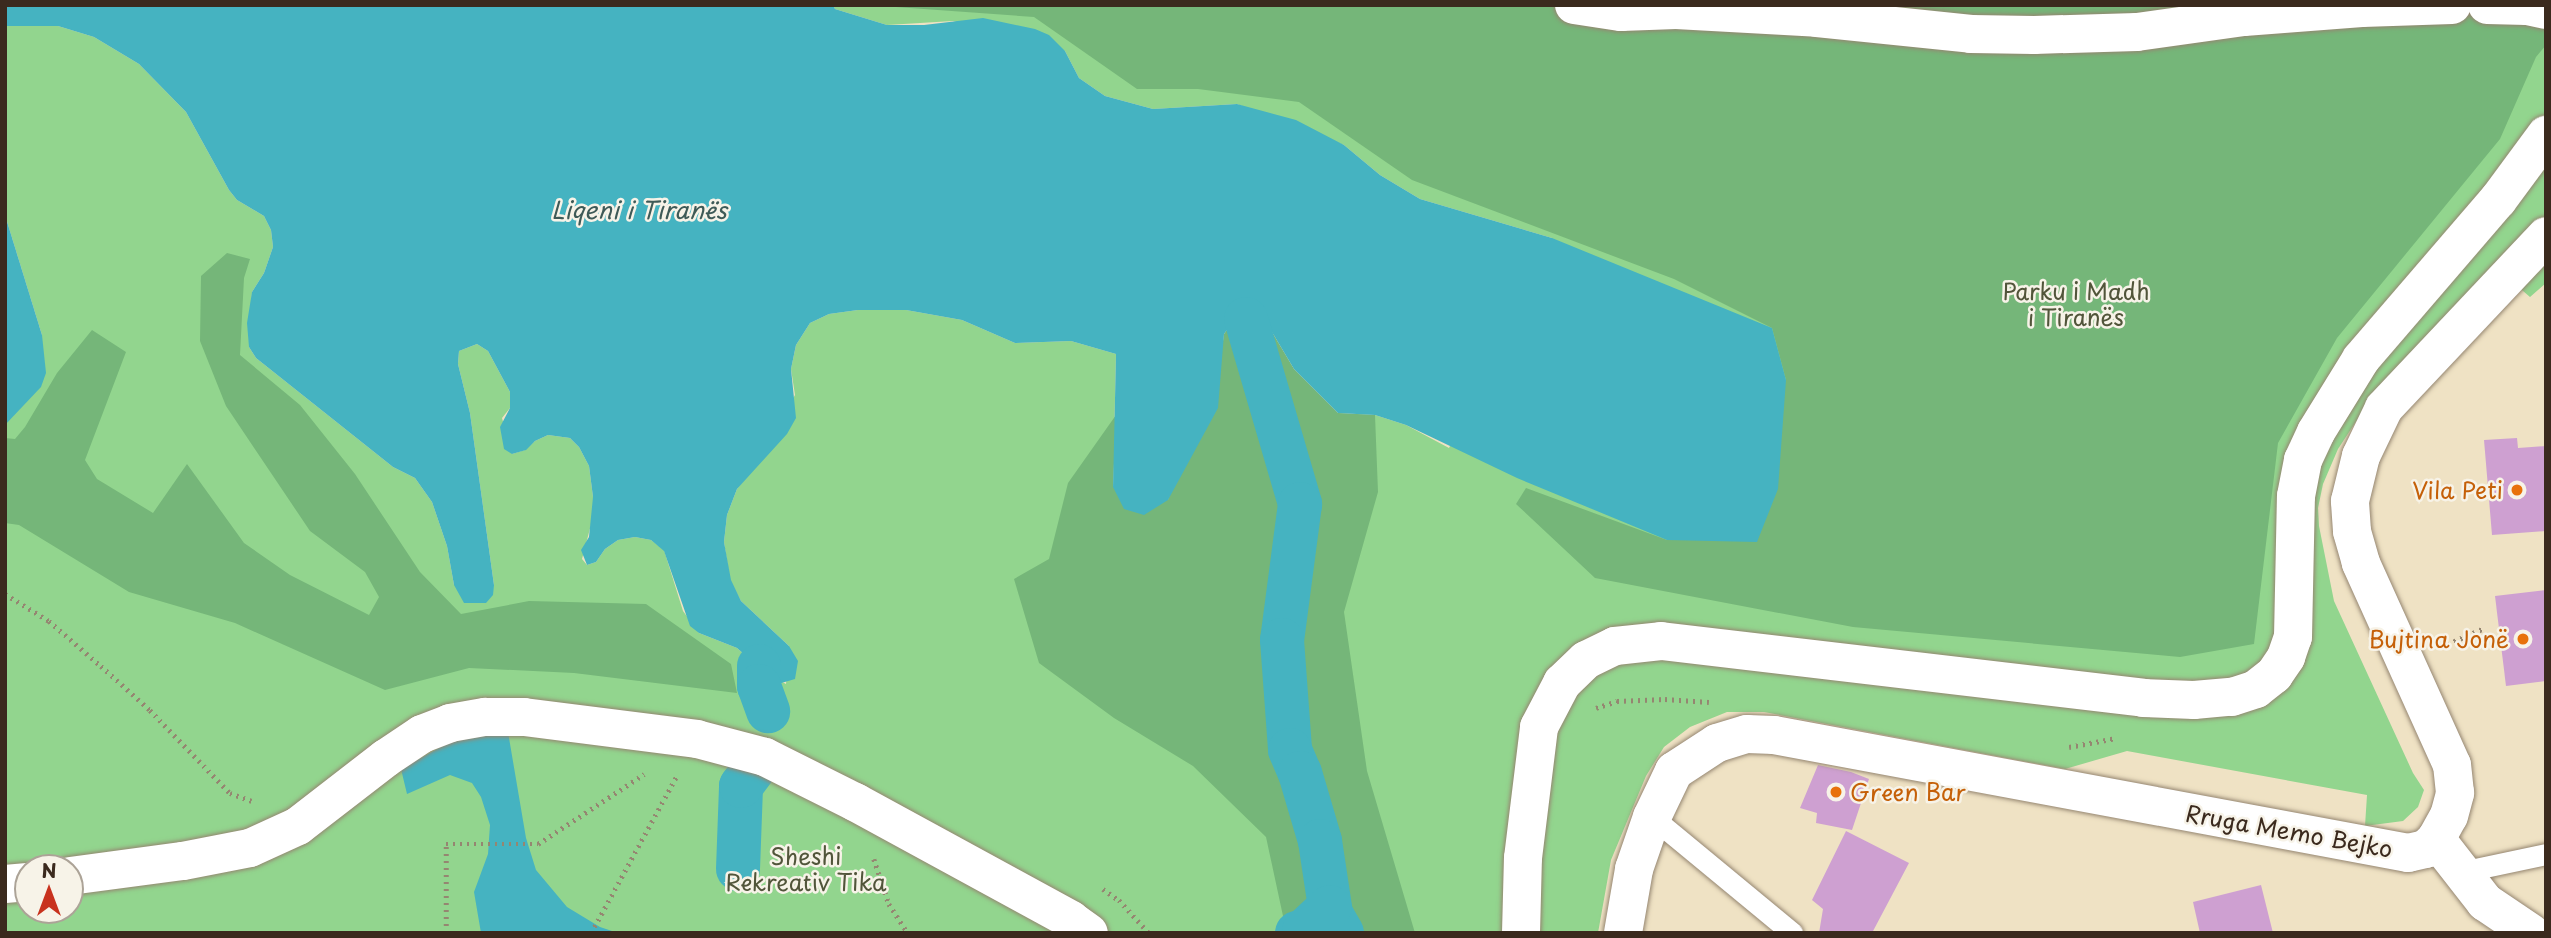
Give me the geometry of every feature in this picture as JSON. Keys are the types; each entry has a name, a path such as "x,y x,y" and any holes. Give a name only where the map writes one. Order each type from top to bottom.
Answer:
{"street":[{"path":"1574,5 1621,12 1702,11 1818,18 1971,34 2034,35 2137,32 2244,17 2362,8 2452,5"},
{"path":"2487,5 2527,6 2546,10"},
{"path":"1521,933 1523,858 1539,727 1562,683 1586,660 1615,646 1661,641 2143,698 2194,700 2232,697 2256,689 2274,675 2293,637 2295,496 2303,460 2316,432 2361,359 2498,200 2546,135"},
{"path":"2531,933 2485,902 2436,839 2449,816 2455,793 2452,765 2361,564 2353,531 2350,501 2361,456 2384,408 2546,236"},
{"path":"84,874 183,861 250,848 273,840 299,826 401,747 450,723 485,717 524,717 697,739 765,757 864,807 1090,933"},
{"name":"Rruga Memo Bejko","path":"1623,933 1634,869 1652,817 1674,771 1717,743 1747,734 1773,735 2408,853 2426,849 2436,839"}],"lane":[{"path":"1652,817 1792,933"},
{"path":"2461,872 2546,854"}],"path":[{"path":"1539,727 1617,701 1665,699 1717,702"},
{"path":"2065,748 2129,736"},
{"path":"446,933 446,844 538,844 697,739"},
{"path":"591,933 697,739"},
{"path":"864,807 881,885 908,933"}],"green space":[{"name":"Parku i Madh i Tiranës","path":"833,5 2546,5 2546,283 2530,297 2494,266 2376,391 2338,449 2323,484 2318,508 2334,601 2413,773 2424,790 2418,807 2403,821 2365,826 2367,795 2127,751 2065,769 1764,712 1727,712 1690,727 1664,747 1646,776 1611,860 1598,933 5,933 5,425 42,335 5,215 5,26 58,26 94,37 139,64 186,112 229,190 237,200 264,216 271,230 273,247 264,273 252,292 249,347 256,358 393,467 415,478 432,502 447,546 454,585 494,585 470,413 458,364 459,351 477,344 488,351 510,392 510,408 502,418 512,454 525,450 548,435 570,438 579,447 589,466 593,517 582,559 587,565 596,562 605,549 618,540 635,537 651,540 664,550 683,611 699,633 737,648 765,673 786,684 789,646 741,601 730,580 724,542 727,515 737,489 758,462 795,395 791,369 796,345 810,323 829,314 858,310 906,310 962,320 1015,343 1071,341 1116,354 1113,487 1218,408 1375,415 1406,425 1449,448 1552,238 1420,199 1380,175 1344,145 1237,104 1153,109 1105,96 1079,78 1065,51 953,21 887,25 835,9"},
{"path":"868,5 2546,5 2546,45 2536,57 2500,139 2337,338 2278,443 2254,644 2180,657 1853,627 1595,578 1516,504 1526,488 1667,540 1786,380 1772,328 1674,279 1412,180 1299,102 1198,89 1137,89 1034,17"},
{"path":"227,253 250,259 244,278 240,355 300,405 355,474 420,572 461,614 529,601 646,604 731,664 737,693 574,673 469,668 385,690 235,623 129,592 19,525 5,523 5,438 15,439 25,427 57,373 92,330 126,352 85,460 97,479 153,513 187,464 244,543 290,575 369,615 379,597 365,572 310,531 226,406 200,341 201,276"},
{"path":"1235,319 1257,319 1272,332 1294,369 1338,413 1375,415 1378,492 1344,612 1367,771 1415,933 1283,933 1283,916 1266,837 1193,766 1114,718 1039,663 1014,579 1049,559 1068,483 1116,415 1113,487 1168,500 1219,369 1224,334"}],"water":[{"name":"Liqeni i Tiranës","path":"5,5 833,5 835,9 887,25 924,25 983,18 1035,29 1049,35 1065,51 1079,78 1105,96 1153,109 1237,104 1296,120 1344,145 1380,175 1420,199 1552,238 1772,328 1786,380 1778,489 1757,542 1667,540 1517,478 1406,425 1375,415 1338,413 1294,369 1272,332 1257,319 1235,319 1224,334 1218,408 1168,500 1144,515 1124,509 1113,487 1116,354 1071,341 1015,343 962,320 906,310 858,310 829,314 810,323 796,345 791,369 796,418 787,434 737,489 727,515 724,542 731,580 741,601 789,646 798,661 795,679 778,684 737,648 699,633 690,626 664,551 651,540 635,537 618,540 605,549 596,562 587,565 581,550 589,537 593,497 589,466 579,447 570,438 548,435 535,441 526,450 512,454 504,449 500,427 510,408 510,392 488,351 477,344 459,351 458,364 470,413 494,585 493,595 486,603 464,603 454,585 447,546 432,502 415,478 393,467 256,358 249,347 247,323 252,292 264,273 273,247 271,230 264,216 237,200 229,190 186,112 139,64 94,37 58,26 5,26"},
{"path":"5,215 42,335 46,373 41,387 5,425"},
{"path":"508,732 526,838 536,870 567,907 600,927 618,933 481,933 474,892 488,854 490,825 481,797 472,783 450,775 407,794 401,769 450,742"}],"building":[{"name":"Vila Peti","path":"2517,438 2518,448 2546,446 2546,531 2492,535 2484,440"},
{"name":"Bujtina Jonë","path":"2546,590 2546,681 2506,686 2495,596"},
{"name":"Green Bar","path":"1818,765 1869,779 1852,830 1816,823 1817,813 1800,808"},
{"path":"1846,831 1909,863 1872,933 1819,933 1823,909 1812,900"},
{"path":"2261,885 2273,933 2200,933 2193,902"}],"waterway":[{"path":"1246,319 1300,504 1282,640 1290,750 1300,773 1320,841 1331,914 1342,933"},
{"path":"759,666 759,686 768,711"},
{"path":"738,869 741,786 756,766"},
{"path":"1297,933 1304,931 1330,907"}],"place":[{"name":"Vila Peti","path":"2517,490"},
{"name":"Bujtina Jonë","path":"2523,639"},
{"name":"Green Bar","path":"1836,792"}],"park label":[{"name":"Sheshi Rekreativ Tika","path":"806,869"}]}
